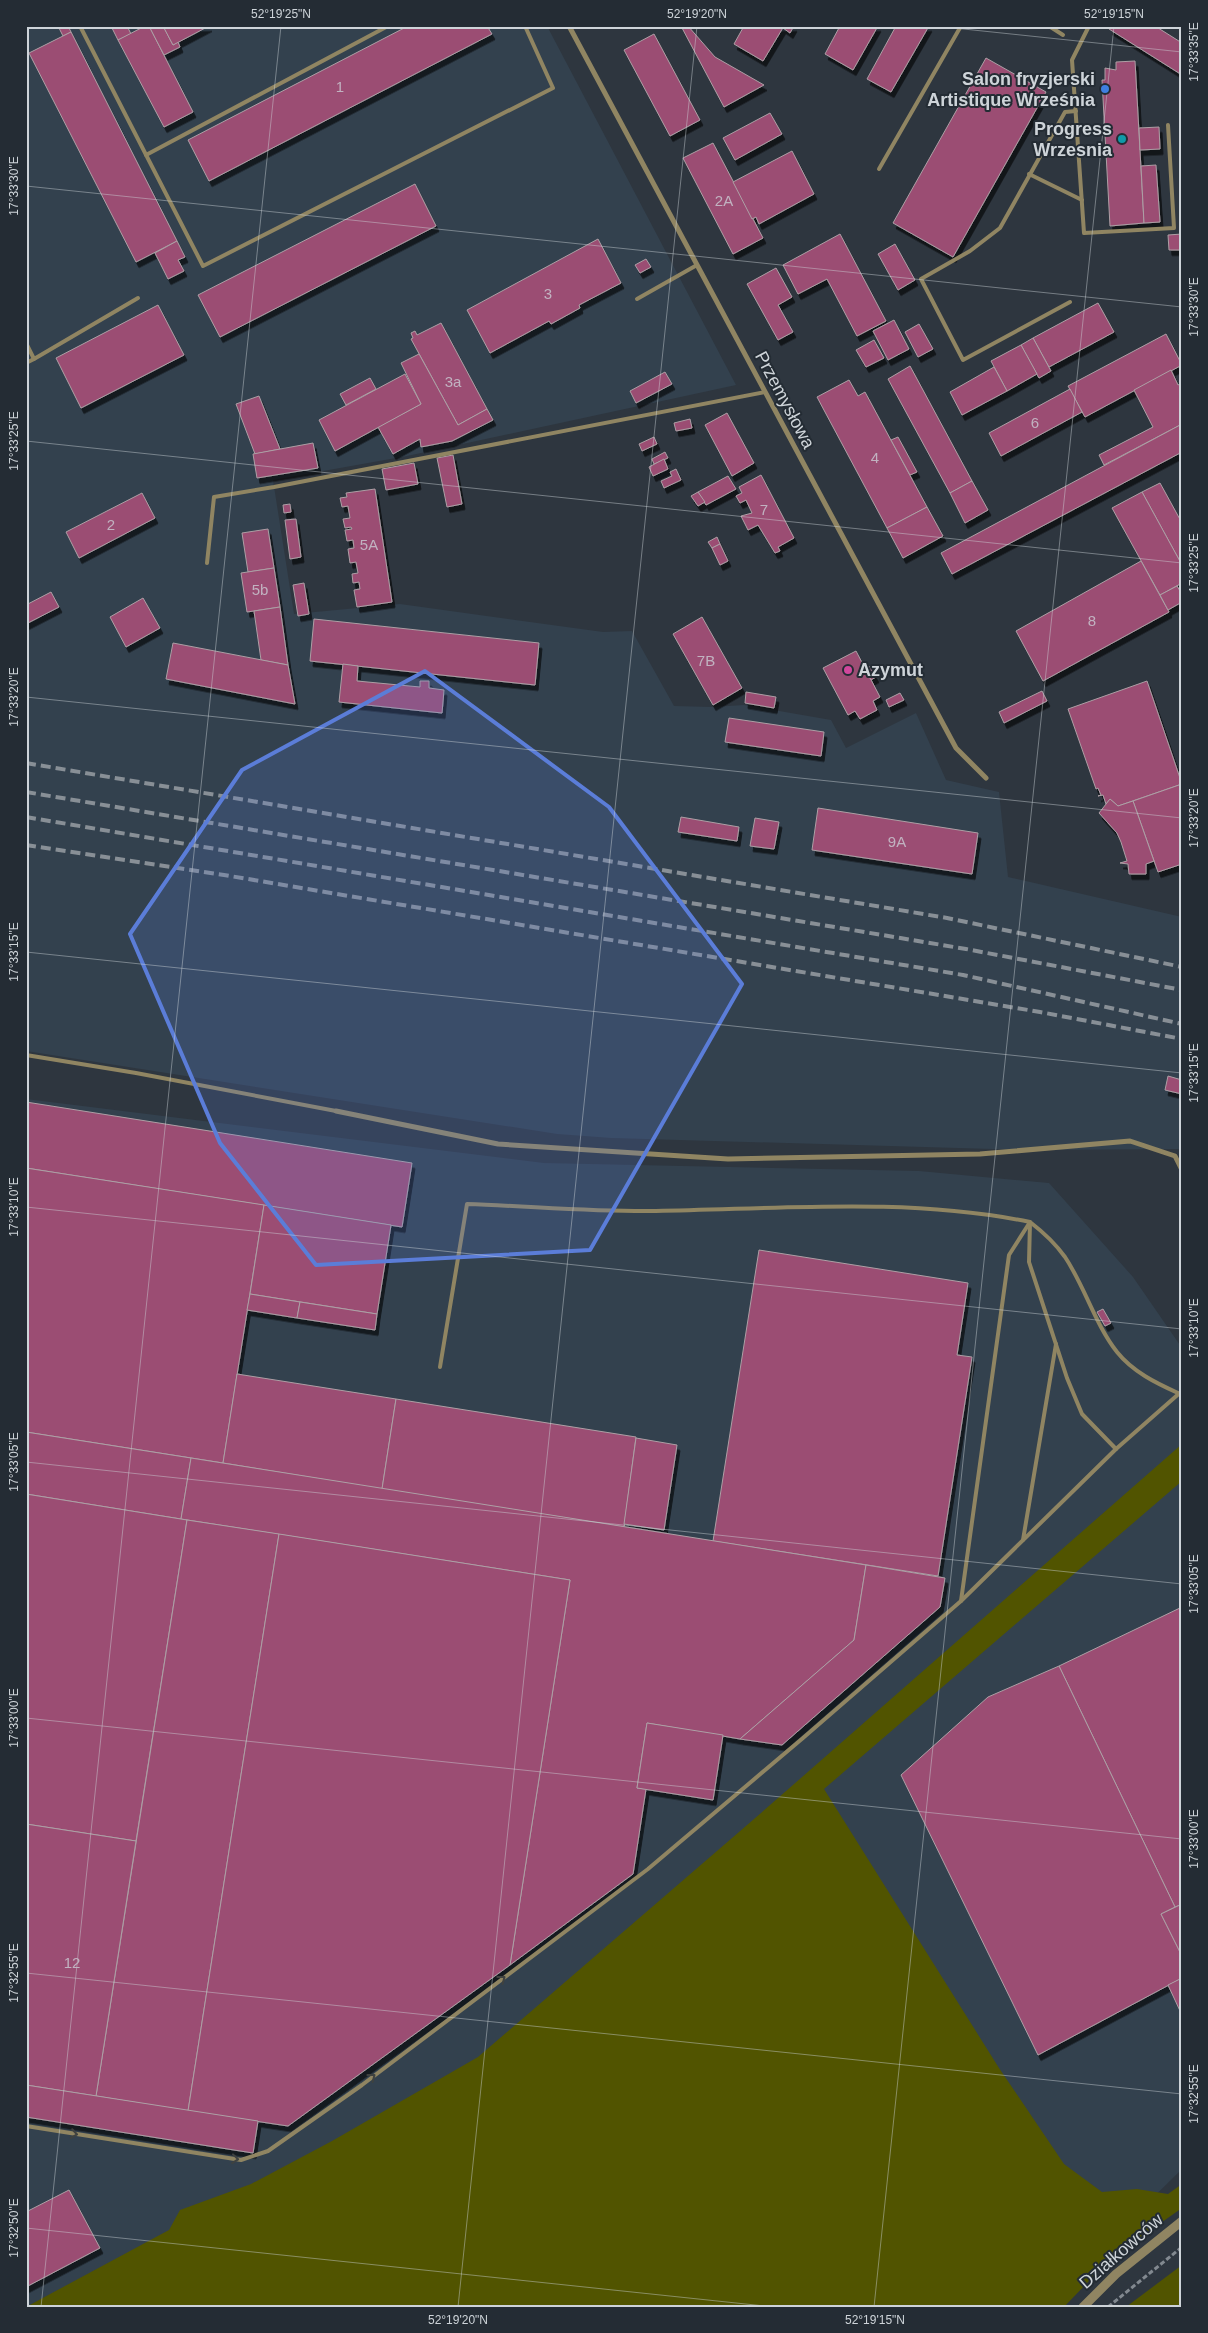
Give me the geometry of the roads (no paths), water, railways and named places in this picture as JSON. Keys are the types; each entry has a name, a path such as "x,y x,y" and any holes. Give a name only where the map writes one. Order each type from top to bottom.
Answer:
{"street":[{"name":"Przemysłowa","path":"569,26 956,748 986,778"},
{"path":"336,1111 498,1144 728,1159 980,1154 1130,1141 1175,1156 1182,1170"},
{"name":"Działkowców","path":"1083,2307 1116,2274 1182,2221"}],"lane":[{"path":"80,26 203,266 554,88 525,26"},
{"path":"146,155 388,26"},
{"path":"879,169 961,26"},
{"path":"1049,26 1064,35"},
{"path":"1089,26 1072,60 1084,233 1174,228 1168,125"},
{"path":"1070,302 963,360 921,279 970,251 1000,228 1065,112 1076,111"},
{"path":"1029,174 1082,200"},
{"path":"637,299 697,265"},
{"path":"26,363 138,298"},
{"path":"26,343 34,359"},
{"path":"208,563 214,496 274,487 765,392"},
{"path":"26,1055 136,1073 336,1111"},
{"path":"26,2126 241,2160 268,2151 362,2085 648,1869 961,1601 1116,1449 1180,1392 1148,1379 1118,1353 1092,1310 1065,1258 1048,1237 1030,1222 952,1210 845,1207 653,1211 467,1204 440,1367"},
{"path":"1030,1222 1029,1262 1067,1378 1082,1414 1116,1449"},
{"path":"961,1601 1009,1255 1030,1222"},
{"path":"1023,1540 1056,1342"}],"railway":[{"path":"26,763 947,918 1182,967"},
{"path":"26,792 966,949 1182,990"},
{"path":"26,817 963,975 1182,1024"},
{"path":"26,845 224,875 1040,1012 1182,1039"}],"place":[{"name":"Salon fryzjerski Artistique Września","path":"1105,89"},
{"name":"Progress Wrzesnia","path":"1122,139"},
{"name":"Azymut","path":"848,670"}]}
